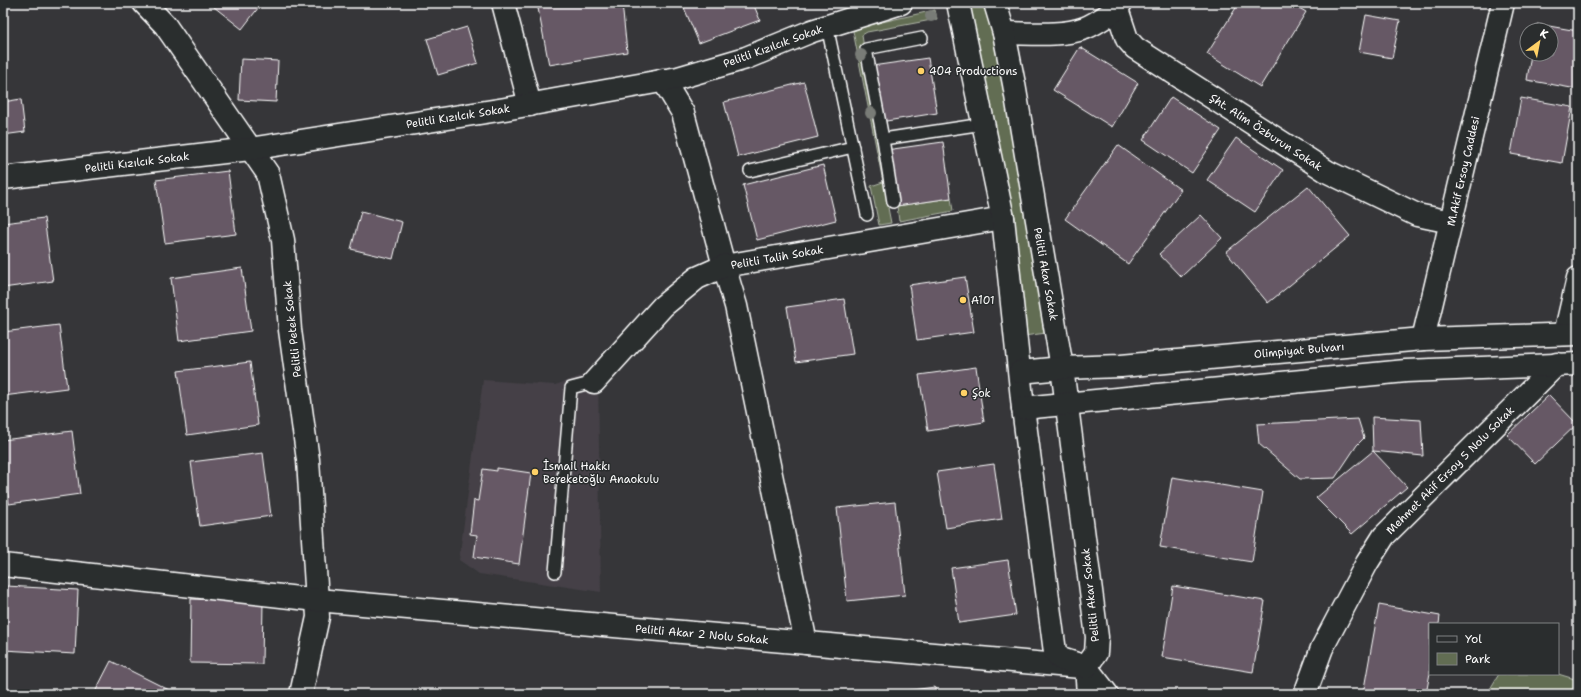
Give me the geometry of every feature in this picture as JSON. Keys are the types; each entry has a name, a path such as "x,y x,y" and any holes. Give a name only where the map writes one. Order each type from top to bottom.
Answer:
{"street":[{"name":"Pelitli Petek Sokak","path":"144,3 164,25 268,174 283,240 290,330 308,460 318,616 301,694"},
{"path":"503,3 530,105"},
{"name":"Pelitli Kızılcık Sokak","path":"3,178 250,149 530,105 678,78 746,58 827,26 901,3"},
{"path":"958,3 1003,218 1023,408 1055,652 1062,659 1086,667 1107,694"},
{"name":"Pelitli Akar Sokak","path":"995,3 1004,33 1014,84 1062,368 1097,637 1096,653 1086,667"},
{"name":"M.Akif Ersoy Caddesi","path":"1423,339 1503,3"},
{"path":"1004,33 1056,34 1083,29 1098,22 1119,6"},
{"name":"Şht. Alim Özburun Sokak","path":"1119,6 1127,39 1135,48 1321,167 1418,215 1451,222"},
{"path":"663,80 683,113 736,306 806,643"},
{"name":"Pelitli Talih Sokak","path":"594,382 663,306 697,278 724,266 1003,218"},
{"path":"1572,334 1578,278"},
{"name":"Olimpiyat Bulvarı","path":"1020,372 1062,368 1121,366 1423,339 1572,334"},
{"path":"1023,408 1398,372 1568,364"},
{"name":"Mehmet Akif Ersoy 5 Nolu Sokak","path":"1305,694 1322,648 1367,563 1384,536 1568,364"},
{"name":"Pelitli Akar 2 Nolu Sokak","path":"3,566 317,600 1086,667"},
{"path":"1086,667 1088,694"}],"lane":[{"path":"827,26 867,215"},
{"path":"894,202 866,49 922,38"},
{"path":"883,139 984,124"},
{"path":"750,171 853,147"},
{"path":"555,572 571,388 594,382"}],"shaded area":[{"name":"İsmail Hakkı Bereketoğlu Anaokulu","path":"598,370 601,592 479,574 459,560 483,380 555,385"}],"green space":[{"path":"957,3 991,3 1054,332 1016,337"},
{"path":"1040,3 1067,3 1040,7"},
{"path":"935,10 937,19 867,32 862,35 875,123 892,207 888,208 891,223 879,225 871,186 883,182 853,31 869,25"},
{"path":"951,198 953,211 899,221 897,206"},
{"path":"1559,674 1578,680 1578,694 1487,694 1498,675"}],"building":[{"path":"209,3 262,3 242,29"},
{"path":"537,3 622,3 627,52 549,65"},
{"path":"682,3 753,3 760,20 699,43"},
{"path":"1239,3 1291,3 1306,12 1260,87 1207,54"},
{"path":"1366,15 1400,21 1392,58 1359,52"},
{"path":"467,27 478,63 438,75 427,39"},
{"path":"1559,28 1578,31 1577,89 1527,80 1530,62 1559,62"},
{"path":"1080,47 1138,83 1112,127 1053,90"},
{"path":"928,58 937,113 880,122 872,66"},
{"path":"241,59 278,61 276,102 239,100"},
{"path":"804,82 818,137 738,157 724,102"},
{"path":"1171,97 1221,130 1192,173 1143,140"},
{"path":"1521,98 1572,107 1562,163 1511,154"},
{"path":"21,99 25,132 3,135 3,102"},
{"path":"1236,138 1283,170 1255,212 1207,180"},
{"path":"943,142 951,198 897,206 886,150"},
{"path":"1118,145 1181,190 1128,264 1065,219"},
{"path":"823,165 836,220 757,240 743,185"},
{"path":"228,171 236,234 165,243 156,180"},
{"path":"1308,186 1350,236 1268,303 1226,252"},
{"path":"361,211 402,222 393,259 351,249"},
{"path":"1201,215 1222,238 1181,277 1159,254"},
{"path":"44,218 53,281 3,288 3,223"},
{"path":"242,268 251,331 179,341 171,278"},
{"path":"965,277 974,332 917,340 909,285"},
{"path":"844,299 853,354 796,362 787,307"},
{"path":"59,325 67,388 3,396 3,332"},
{"path":"250,362 258,425 187,435 178,371"},
{"path":"976,367 984,422 928,431 919,375"},
{"path":"1549,395 1577,424 1535,464 1507,435"},
{"path":"1372,417 1421,420 1423,456 1373,451"},
{"path":"1358,419 1364,438 1357,445 1335,478 1300,479 1259,444 1257,424"},
{"path":"72,431 80,494 9,504 3,461 3,440"},
{"path":"1373,451 1407,487 1352,534 1316,498"},
{"path":"263,453 271,516 200,526 191,462"},
{"path":"994,464 1002,519 946,528 937,472"},
{"path":"497,468 531,473 519,564 474,557 477,535 470,534 474,500 478,501 483,469 497,471"},
{"path":"1172,477 1263,492 1252,562 1160,547"},
{"path":"895,502 905,595 847,601 837,508"},
{"path":"1008,560 1016,615 959,623 951,568"},
{"path":"6,586 78,590 75,654 3,650"},
{"path":"1173,586 1265,601 1253,672 1162,657"},
{"path":"191,599 263,601 262,664 190,663"},
{"path":"1379,605 1440,616 1439,623 1429,623 1430,675 1426,694 1363,694"},
{"path":"111,661 175,693 175,694 94,694"},
{"path":"935,687 936,694 881,694"}],"place":[{"name":"404 Productions","path":"921,71"},
{"name":"A101","path":"963,300"},
{"name":"Şok","path":"964,393"},
{"name":"İsmail Hakkı Bereketoğlu Anaokulu","path":"535,472"}]}
